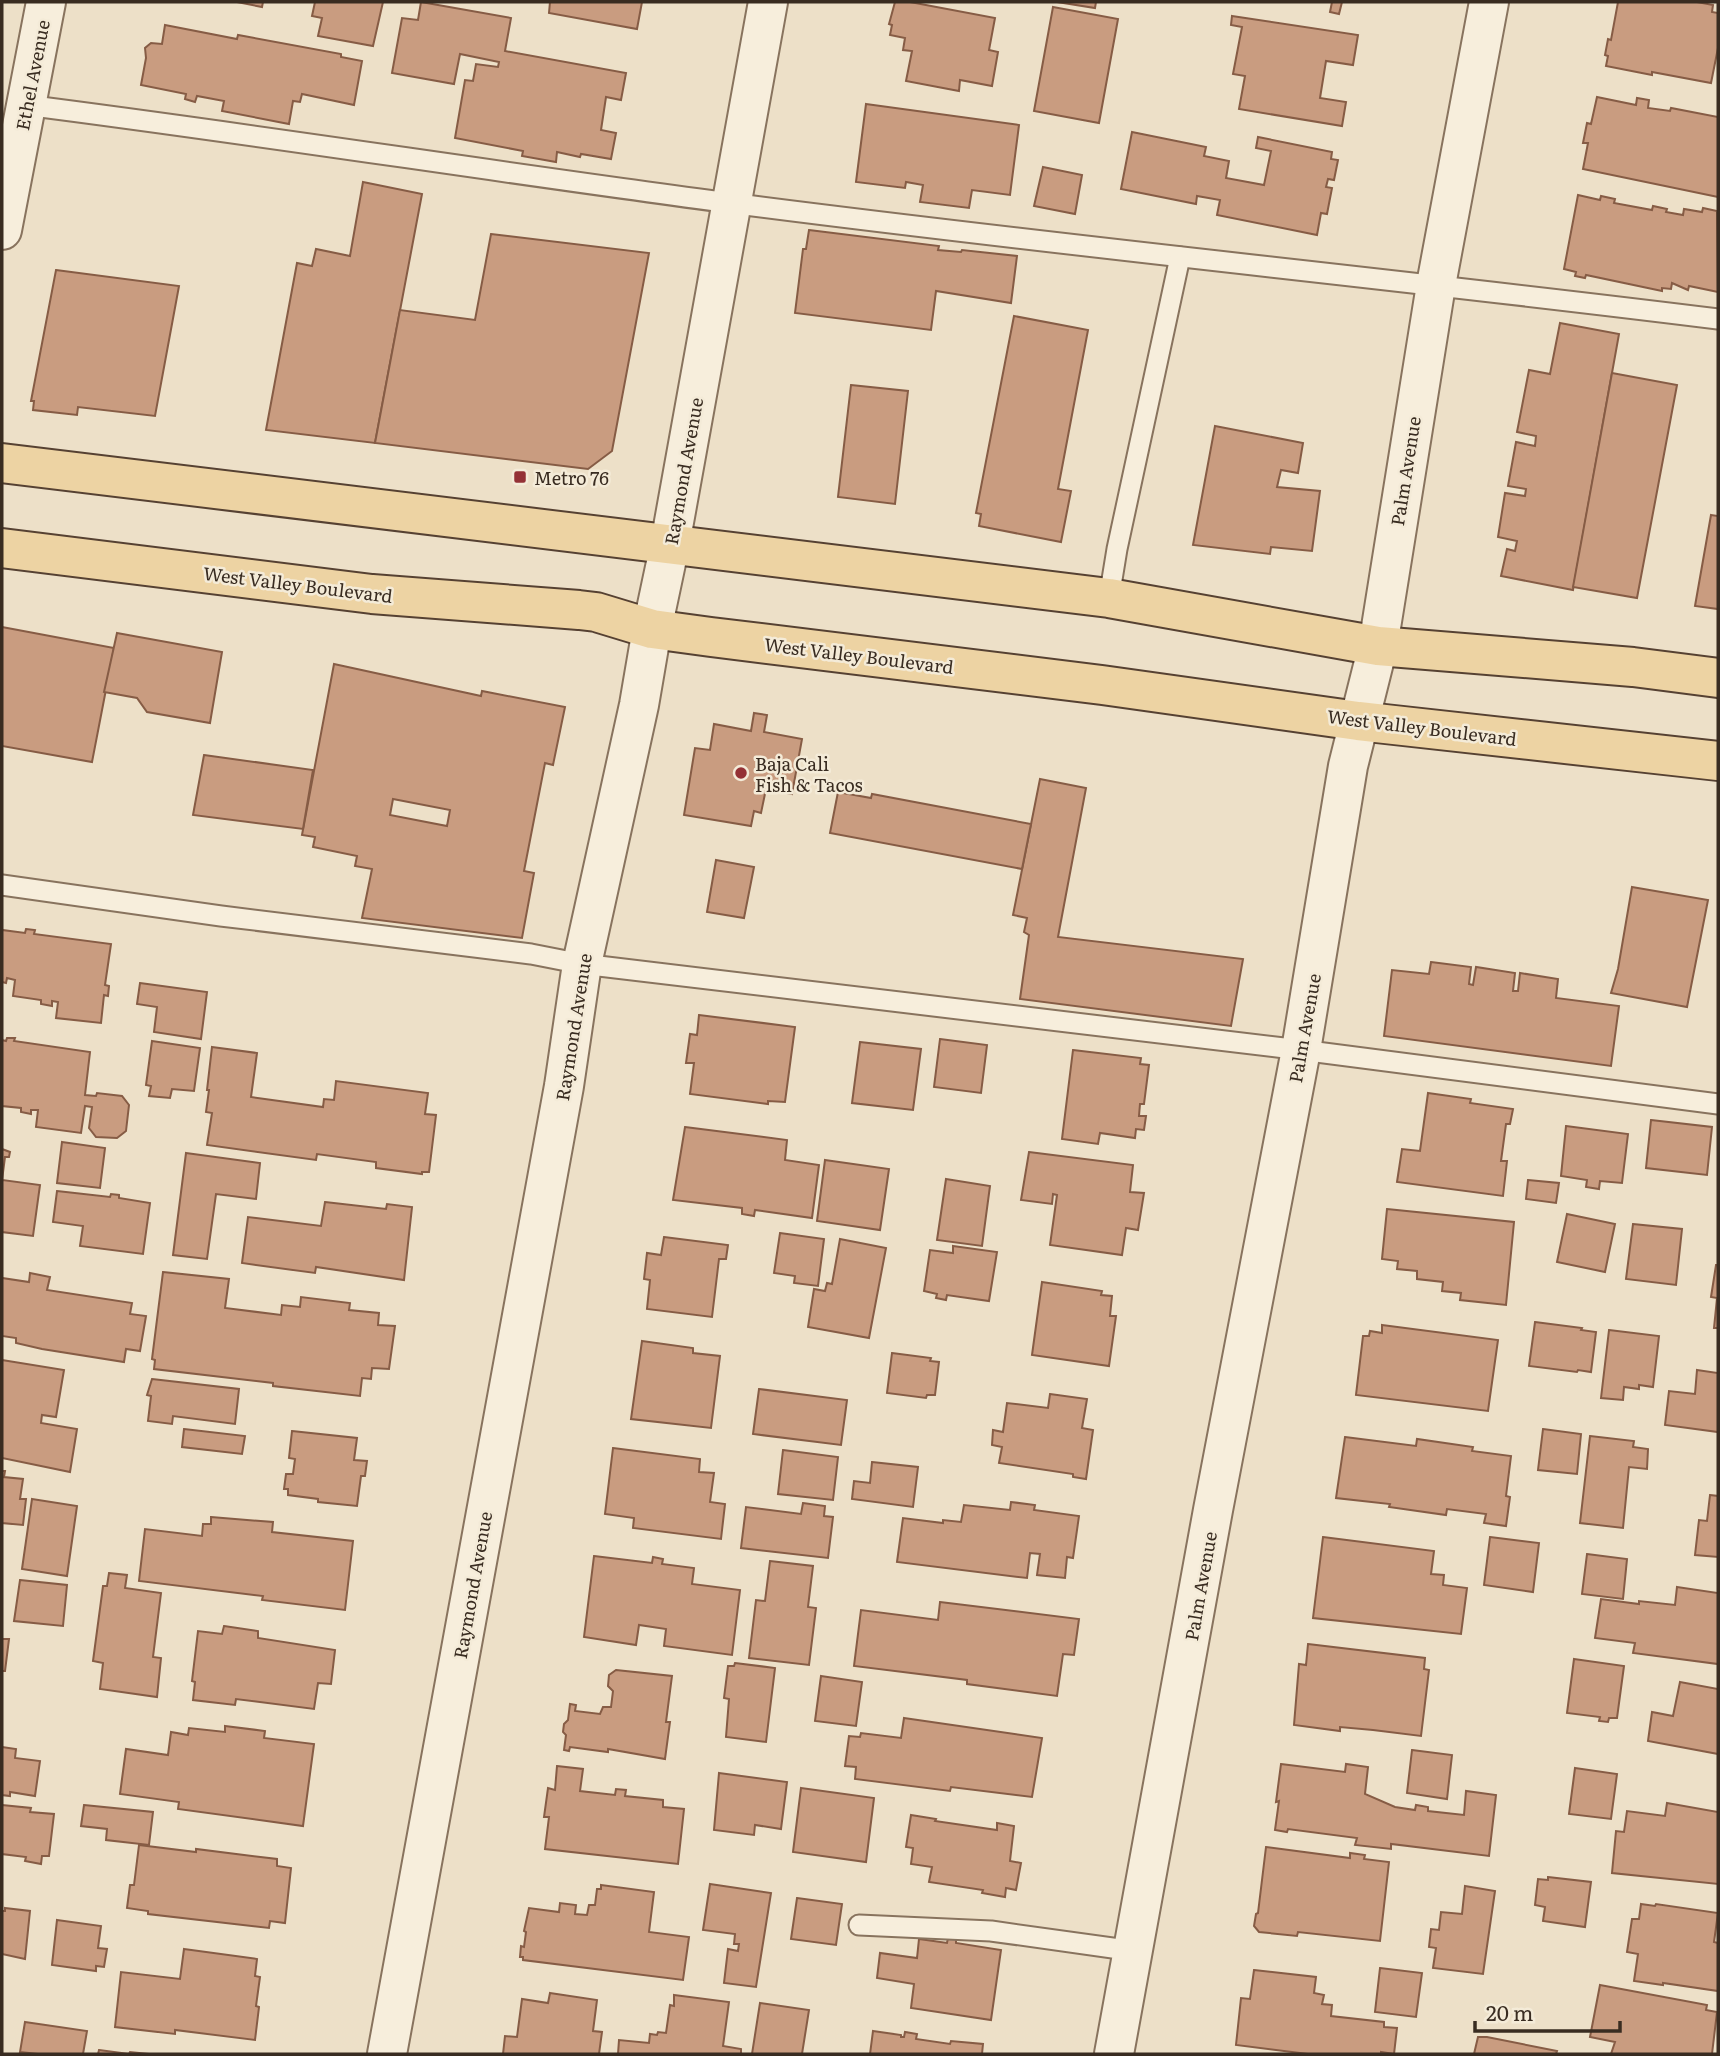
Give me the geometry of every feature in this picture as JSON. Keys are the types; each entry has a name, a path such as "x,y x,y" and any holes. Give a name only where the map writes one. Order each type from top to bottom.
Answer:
{"main road":[{"path":"2,463 1109,598 1378,646 1633,667 1718,678"},
{"name":"West Valley Boulevard","path":"2,548 372,594 596,612 652,629 1359,720 1718,761"}],"street":[{"name":"Ethel Avenue","path":"2,230 46,2"},
{"name":"Raymond Avenue","path":"387,2054 564,1086 582,964 639,705 768,2"},
{"name":"Palm Avenue","path":"1114,2054 1213,1510 1301,1050 1348,766 1378,646 1436,285 1489,2"}],"lane":[{"path":"26,105 731,203 1718,319"},
{"path":"1109,598 1117,548 1180,257"},
{"path":"2,885 221,916 531,954 582,964 1301,1050 1718,1104"},
{"path":"859,1925 991,1931 1133,1951"}],"building":[{"path":"237,2 263,2 262,7"},
{"path":"315,2 383,2 373,46 318,36 322,18 312,16"},
{"path":"421,2 511,18 505,51 626,73 621,100 606,97 601,130 616,133 611,159 557,152 556,162 522,156 523,151 455,138 465,80 473,81 476,64 498,67 499,62 460,54 454,84 392,73 402,18 418,20"},
{"path":"550,2 642,2 637,29 549,13"},
{"path":"895,2 910,2 995,18 989,50 998,52 992,86 960,80 959,91 906,81 912,51 903,50 905,38 890,35 892,25 889,24"},
{"path":"1057,2 1096,2 1095,8"},
{"path":"1332,2 1342,2 1339,14 1330,12"},
{"path":"1618,2 1697,2 1713,5 1712,12 1718,13 1718,48 1711,83 1606,66 1608,39 1611,40"},
{"path":"1053,7 1118,19 1099,123 1034,111"},
{"path":"1232,16 1358,35 1353,65 1326,61 1320,98 1346,102 1342,126 1239,109 1245,76 1233,74 1242,27 1231,25"},
{"path":"165,25 237,39 238,35 341,54 341,57 362,61 354,105 302,94 300,102 293,101 289,124 222,111 224,101 197,96 195,102 185,99 186,94 141,85 145,48 151,43 162,44"},
{"path":"1597,97 1636,105 1637,98 1649,100 1648,108 1670,111 1671,108 1718,117 1718,197 1583,169 1588,143 1583,143 1587,123 1591,124"},
{"path":"866,104 1019,125 1010,195 972,190 969,208 920,202 923,185 906,182 905,188 856,182"},
{"path":"1132,132 1206,147 1204,156 1229,161 1226,178 1264,185 1271,151 1256,148 1258,137 1332,152 1331,159 1338,160 1334,180 1328,179 1326,187 1332,188 1327,214 1321,213 1317,235 1217,215 1220,200 1197,196 1196,204 1121,189"},
{"path":"1043,167 1082,175 1075,214 1034,206"},
{"path":"363,182 422,194 375,443 266,430 297,263 312,266 316,249 350,256"},
{"path":"1578,195 1600,200 1601,196 1615,199 1614,203 1652,210 1653,206 1683,215 1684,209 1702,212 1703,208 1717,211 1718,292 1689,286 1688,290 1672,283 1671,289 1662,288 1662,291 1586,275 1585,278 1575,276 1576,272 1564,269"},
{"path":"809,230 939,246 938,250 1017,256 1011,303 936,291 931,330 795,313 803,249 806,249"},
{"path":"491,234 649,253 612,451 588,469 375,443 400,310 475,320"},
{"path":"56,270 179,286 155,416 78,407 77,415 33,410 34,401 31,401"},
{"path":"1014,316 1088,330 1058,489 1071,491 1061,542 979,526 981,514 976,513"},
{"path":"1560,323 1619,334 1573,590 1501,576 1507,549 1515,551 1517,541 1498,537 1505,493 1525,496 1526,489 1508,486 1516,442 1535,446 1536,436 1517,432 1529,370 1550,374"},
{"path":"1612,373 1677,385 1637,598 1573,587"},
{"path":"851,385 908,391 895,504 838,497"},
{"path":"1215,426 1303,443 1298,473 1281,470 1277,487 1320,491 1312,551 1271,547 1270,554 1193,545"},
{"path":"1711,515 1718,516 1718,609 1695,606"},
{"path":"2,627 114,648 92,762 2,746"},
{"path":"117,633 222,652 210,723 147,712 137,698 104,692"},
{"path":"334,664 481,696 482,691 565,707 553,765 545,763 524,871 534,873 522,938 362,918 372,869 355,866 357,856 313,847 315,837 302,835","holes":["393,799 450,810 447,826 390,815"]},
{"path":"754,713 767,715 764,732 802,739 792,794 766,789 761,813 754,811 751,826 684,815 695,748 710,750 714,724 751,731"},
{"path":"204,755 313,770 303,829 193,815"},
{"path":"1040,779 1086,788 1058,937 1243,959 1231,1026 1020,999 1029,935 1024,932 1027,918 1013,915"},
{"path":"838,792 871,798 872,794 1031,824 1022,869 830,833"},
{"path":"716,860 754,867 744,918 707,912"},
{"path":"1632,887 1708,900 1687,1007 1611,993 1618,969"},
{"path":"26,929 35,930 34,934 111,944 105,985 109,986 108,996 104,995 101,1023 56,1018 58,1002 52,1001 52,1006 41,1004 41,1000 13,996 15,980 7,978 6,983 2,982 2,930 25,933"},
{"path":"1431,962 1471,967 1469,984 1473,985 1476,967 1515,973 1513,991 1518,991 1520,973 1558,979 1556,998 1619,1006 1611,1066 1384,1036 1392,970 1429,974"},
{"path":"140,983 207,992 201,1039 154,1032 157,1007 137,1004"},
{"path":"699,1015 795,1027 785,1102 768,1101 768,1104 690,1094 694,1063 686,1063 690,1034 697,1035"},
{"path":"7,1038 90,1052 85,1095 96,1096 97,1093 122,1096 129,1105 126,1131 117,1138 96,1137 89,1128 92,1107 85,1106 81,1133 36,1127 38,1110 31,1110 31,1114 21,1112 21,1108 2,1106 2,1040 6,1041"},
{"path":"940,1039 987,1045 981,1093 934,1087"},
{"path":"152,1041 200,1048 194,1091 172,1089 170,1098 149,1096 151,1086 146,1085"},
{"path":"860,1042 921,1049 913,1110 852,1103"},
{"path":"212,1047 257,1053 251,1097 323,1107 324,1099 334,1100 336,1081 428,1093 425,1114 436,1115 429,1172 422,1174 376,1168 376,1162 317,1154 316,1160 207,1145 212,1113 206,1112"},
{"path":"1073,1050 1141,1058 1140,1064 1149,1065 1144,1104 1140,1104 1139,1116 1146,1116 1144,1130 1136,1129 1135,1138 1100,1133 1098,1144 1062,1139"},
{"path":"1428,1093 1513,1109 1510,1124 1506,1124 1501,1161 1507,1161 1503,1196 1397,1182 1402,1149 1420,1151"},
{"path":"1651,1120 1712,1127 1707,1175 1646,1168"},
{"path":"1566,1126 1628,1134 1622,1183 1600,1181 1599,1189 1586,1187 1587,1180 1561,1176"},
{"path":"685,1127 787,1140 785,1160 819,1165 812,1218 755,1210 754,1216 742,1214 742,1208 673,1200"},
{"path":"62,1142 105,1148 100,1188 57,1183"},
{"path":"2,1149 10,1152 9,1157 5,1157 2,1180"},
{"path":"1029,1152 1133,1165 1130,1192 1144,1193 1138,1230 1126,1228 1122,1255 1050,1245 1057,1195 1053,1194 1052,1204 1021,1200"},
{"path":"186,1153 260,1163 256,1199 216,1194 207,1259 173,1255"},
{"path":"825,1160 889,1169 880,1230 817,1221"},
{"path":"946,1179 990,1186 982,1246 937,1240"},
{"path":"2,1180 40,1185 33,1236 2,1232"},
{"path":"1528,1180 1559,1183 1556,1203 1526,1199"},
{"path":"57,1191 110,1197 111,1194 119,1195 119,1198 150,1203 143,1254 80,1246 83,1226 53,1222"},
{"path":"325,1202 386,1209 387,1204 412,1207 404,1280 316,1267 315,1273 242,1263 248,1217 321,1226"},
{"path":"1387,1209 1514,1222 1506,1305 1460,1300 1461,1293 1442,1291 1443,1282 1417,1279 1417,1271 1397,1269 1398,1261 1382,1259"},
{"path":"1567,1214 1615,1224 1605,1272 1557,1262"},
{"path":"1633,1224 1682,1229 1676,1285 1626,1279"},
{"path":"780,1233 824,1239 818,1286 794,1283 795,1276 774,1273"},
{"path":"664,1237 728,1245 726,1259 719,1259 712,1317 647,1309 650,1280 644,1279 647,1253 661,1255"},
{"path":"840,1239 886,1248 869,1338 808,1327 814,1289 825,1291 827,1283 832,1284"},
{"path":"953,1246 997,1252 989,1301 947,1295 946,1300 936,1298 937,1294 924,1291 930,1250 953,1253"},
{"path":"1716,1265 1718,1328 1714,1328 1717,1298 1711,1297"},
{"path":"163,1272 229,1279 225,1308 281,1315 282,1305 300,1307 301,1297 350,1303 349,1310 379,1313 378,1325 395,1326 389,1369 372,1368 371,1379 362,1378 360,1396 154,1369 155,1360 152,1359"},
{"path":"30,1273 50,1277 47,1290 132,1303 130,1314 146,1316 140,1351 126,1349 124,1362 42,1349 16,1343 16,1338 2,1336 2,1278 29,1282"},
{"path":"1042,1282 1102,1291 1101,1295 1112,1296 1110,1316 1116,1316 1109,1366 1032,1355"},
{"path":"1535,1322 1596,1332 1591,1372 1529,1366"},
{"path":"1382,1325 1498,1340 1488,1411 1356,1395 1363,1336 1369,1336 1370,1331 1382,1333"},
{"path":"1609,1330 1659,1336 1653,1387 1624,1387 1623,1400 1601,1398"},
{"path":"642,1341 693,1348 693,1353 720,1356 711,1428 631,1419"},
{"path":"892,1353 931,1358 930,1361 939,1362 935,1395 927,1395 926,1398 887,1393"},
{"path":"2,1360 64,1370 56,1417 42,1415 41,1423 77,1429 70,1472 2,1458"},
{"path":"1697,1370 1718,1373 1718,1432 1665,1425 1669,1391 1695,1394"},
{"path":"152,1379 239,1389 235,1424 173,1416 172,1424 148,1421 151,1396 147,1395"},
{"path":"759,1389 847,1400 841,1445 753,1434"},
{"path":"1050,1394 1087,1399 1082,1428 1093,1430 1086,1479 1073,1477 1073,1474 999,1463 1002,1447 992,1445 993,1430 1003,1432 1007,1403 1048,1408"},
{"path":"184,1429 245,1436 242,1454 182,1447"},
{"path":"1543,1429 1581,1434 1577,1474 1538,1470"},
{"path":"292,1431 357,1438 354,1460 367,1461 365,1476 361,1476 357,1506 318,1502 318,1499 288,1495 288,1489 284,1489 286,1474 293,1474 295,1459 289,1458"},
{"path":"1590,1436 1634,1441 1633,1447 1648,1449 1647,1469 1629,1467 1623,1528 1580,1523"},
{"path":"1345,1437 1416,1446 1417,1439 1511,1456 1506,1496 1510,1497 1506,1526 1484,1523 1486,1514 1447,1509 1446,1515 1389,1507 1390,1504 1336,1498"},
{"path":"613,1448 700,1459 699,1472 714,1473 710,1502 725,1504 721,1539 633,1528 634,1518 605,1514"},
{"path":"783,1450 838,1457 833,1500 778,1494"},
{"path":"872,1462 918,1467 913,1507 852,1499 854,1481 870,1483"},
{"path":"2,1471 5,1471 4,1477 23,1479 20,1499 26,1499 23,1525 2,1523"},
{"path":"1710,1495 1718,1496 1718,1557 1695,1555 1699,1520 1707,1521"},
{"path":"32,1499 77,1506 67,1576 22,1569"},
{"path":"1011,1502 1035,1505 1034,1510 1079,1516 1073,1558 1067,1557 1065,1578 1037,1575 1040,1554 1030,1553 1027,1578 897,1562 903,1518 943,1523 943,1520 961,1522 964,1505 1010,1510"},
{"path":"803,1503 825,1506 824,1516 833,1517 828,1558 741,1548 746,1507 801,1514"},
{"path":"211,1517 273,1522 272,1532 353,1541 345,1610 262,1600 263,1596 139,1581 145,1529 202,1536 203,1524 211,1524"},
{"path":"1323,1537 1434,1551 1431,1574 1444,1575 1443,1585 1467,1588 1461,1634 1313,1618"},
{"path":"1490,1537 1539,1543 1533,1592 1484,1585"},
{"path":"1587,1554 1627,1559 1623,1599 1582,1594"},
{"path":"594,1556 652,1563 653,1557 663,1559 662,1564 694,1568 692,1584 740,1590 732,1655 664,1646 666,1629 639,1625 636,1645 584,1637"},
{"path":"770,1561 813,1566 808,1607 816,1608 809,1665 749,1658 756,1600 765,1601"},
{"path":"109,1573 127,1575 125,1588 161,1593 153,1657 161,1658 157,1697 100,1689 103,1663 93,1661 103,1586 107,1586"},
{"path":"20,1580 67,1585 63,1626 14,1621"},
{"path":"1677,1587 1718,1593 1718,1664 1633,1653 1635,1643 1595,1638 1601,1599 1675,1605"},
{"path":"940,1602 1079,1619 1074,1655 1063,1654 1057,1696 967,1684 967,1680 854,1666 861,1610 938,1620"},
{"path":"224,1626 258,1631 258,1638 335,1650 331,1684 318,1683 314,1709 236,1699 235,1705 193,1700 195,1682 192,1681 198,1631 222,1634"},
{"path":"2,1639 9,1639 5,1671 2,1671"},
{"path":"1308,1644 1425,1658 1424,1669 1429,1670 1421,1736 1294,1725 1299,1664 1306,1665"},
{"path":"1574,1659 1624,1666 1617,1718 1609,1718 1608,1722 1599,1721 1600,1717 1567,1713"},
{"path":"735,1663 775,1668 766,1742 726,1737 729,1699 724,1698 728,1666 734,1666"},
{"path":"616,1670 672,1676 666,1722 670,1722 665,1759 608,1749 608,1752 570,1747 569,1751 564,1750 564,1724 568,1720 570,1704 576,1705 575,1711 600,1714 603,1707 611,1707 613,1691 608,1686 609,1675"},
{"path":"821,1676 862,1682 856,1726 815,1721"},
{"path":"1680,1682 1718,1689 1718,1754 1648,1741 1652,1712 1673,1716"},
{"path":"904,1718 1042,1738 1032,1797 951,1787 950,1791 855,1779 856,1767 845,1766 849,1736 860,1737 861,1733 901,1738"},
{"path":"225,1726 265,1731 264,1738 314,1744 303,1826 178,1809 179,1802 120,1794 126,1749 168,1755 171,1732 188,1735 189,1728 225,1732"},
{"path":"2,1747 16,1749 15,1758 40,1761 35,1796 10,1792 10,1796 2,1795"},
{"path":"1412,1750 1452,1755 1447,1799 1407,1793"},
{"path":"1281,1764 1345,1772 1346,1764 1368,1767 1365,1794 1395,1807 1415,1810 1416,1805 1428,1807 1428,1811 1464,1815 1466,1791 1496,1795 1489,1856 1391,1844 1391,1849 1355,1845 1357,1838 1288,1829 1287,1832 1275,1830"},
{"path":"557,1766 583,1769 580,1791 615,1795 616,1789 626,1790 625,1796 663,1800 663,1807 684,1809 678,1864 545,1849 549,1817 544,1817 548,1788 555,1790"},
{"path":"1575,1768 1617,1774 1611,1819 1569,1814"},
{"path":"719,1773 787,1782 781,1829 755,1825 754,1835 714,1830"},
{"path":"801,1788 874,1798 866,1862 793,1852"},
{"path":"1667,1803 1718,1812 1718,1884 1612,1873 1616,1831 1624,1832 1627,1811 1665,1816"},
{"path":"2,1805 31,1808 30,1812 54,1814 49,1856 42,1856 41,1864 25,1861 26,1857 2,1854"},
{"path":"84,1805 153,1812 149,1845 106,1840 107,1829 81,1826"},
{"path":"911,1815 997,1830 997,1823 1014,1826 1010,1861 1021,1863 1016,1890 1006,1888 1005,1897 982,1893 983,1890 929,1882 932,1867 911,1864 913,1848 906,1847"},
{"path":"139,1845 277,1859 277,1866 291,1868 285,1923 270,1921 269,1928 148,1914 148,1911 127,1908 130,1885 134,1885"},
{"path":"1266,1847 1350,1858 1350,1853 1365,1855 1364,1859 1389,1862 1380,1941 1298,1932 1297,1936 1259,1932 1254,1926"},
{"path":"1548,1877 1591,1882 1585,1927 1543,1921 1545,1907 1535,1905 1538,1879 1548,1880"},
{"path":"710,1884 771,1893 756,1987 724,1983 728,1949 738,1951 739,1944 734,1944 735,1934 703,1930"},
{"path":"601,1885 654,1892 649,1932 689,1937 683,1980 523,1960 523,1957 520,1957 521,1946 524,1947 529,1908 559,1912 560,1903 576,1905 575,1914 587,1915 589,1905 595,1905 597,1889 601,1889"},
{"path":"1465,1886 1495,1891 1483,1974 1433,1968 1436,1948 1429,1947 1431,1929 1439,1930 1441,1912 1462,1914"},
{"path":"797,1898 842,1904 836,1945 791,1939"},
{"path":"1641,1904 1718,1913 1714,1942 1718,1943 1718,1991 1634,1981 1638,1954 1627,1952 1632,1919 1639,1919"},
{"path":"5,1908 30,1911 25,1959 2,1954 2,1911 5,1911"},
{"path":"57,1920 101,1926 98,1948 107,1949 104,1967 96,1966 96,1971 52,1965"},
{"path":"948,1938 956,1939 956,1943 1001,1950 991,2020 911,2008 914,1984 877,1978 880,1953 917,1958 919,1939 947,1943"},
{"path":"184,1949 257,1959 255,1976 260,1977 255,2040 175,2030 175,2034 115,2027 121,1972 180,1979"},
{"path":"1380,1968 1422,1973 1416,2017 1375,2012"},
{"path":"1254,1970 1316,1977 1314,1993 1324,1995 1322,2004 1332,2005 1331,2016 1384,2022 1384,2027 1397,2028 1394,2054 1308,2054 1236,2045 1241,1998 1250,1999"},
{"path":"1600,1985 1707,2005 1706,2010 1717,2012 1712,2054 1611,2054 1615,2042 1590,2037"},
{"path":"550,1993 597,2000 593,2031 602,2032 599,2054 503,2054 505,2036 517,2037 522,1999 548,2003"},
{"path":"674,1995 729,2002 723,2046 741,2049 741,2054 618,2054 619,2040 649,2043 650,2034 666,2033 670,2005 674,2006"},
{"path":"760,2003 809,2010 802,2054 752,2054"},
{"path":"25,2022 87,2031 83,2054 20,2052"},
{"path":"873,2031 901,2037 904,2037 905,2032 917,2034 916,2039 950,2044 951,2041 983,2044 982,2054 870,2054"},
{"path":"1478,2037 1557,2051 1556,2054 1474,2054"},
{"path":"99,2050 129,2054 98,2054"}],"place":[{"name":"Metro 76","path":"520,477"},
{"name":"Baja Cali Fish & Tacos","path":"741,773"}]}
